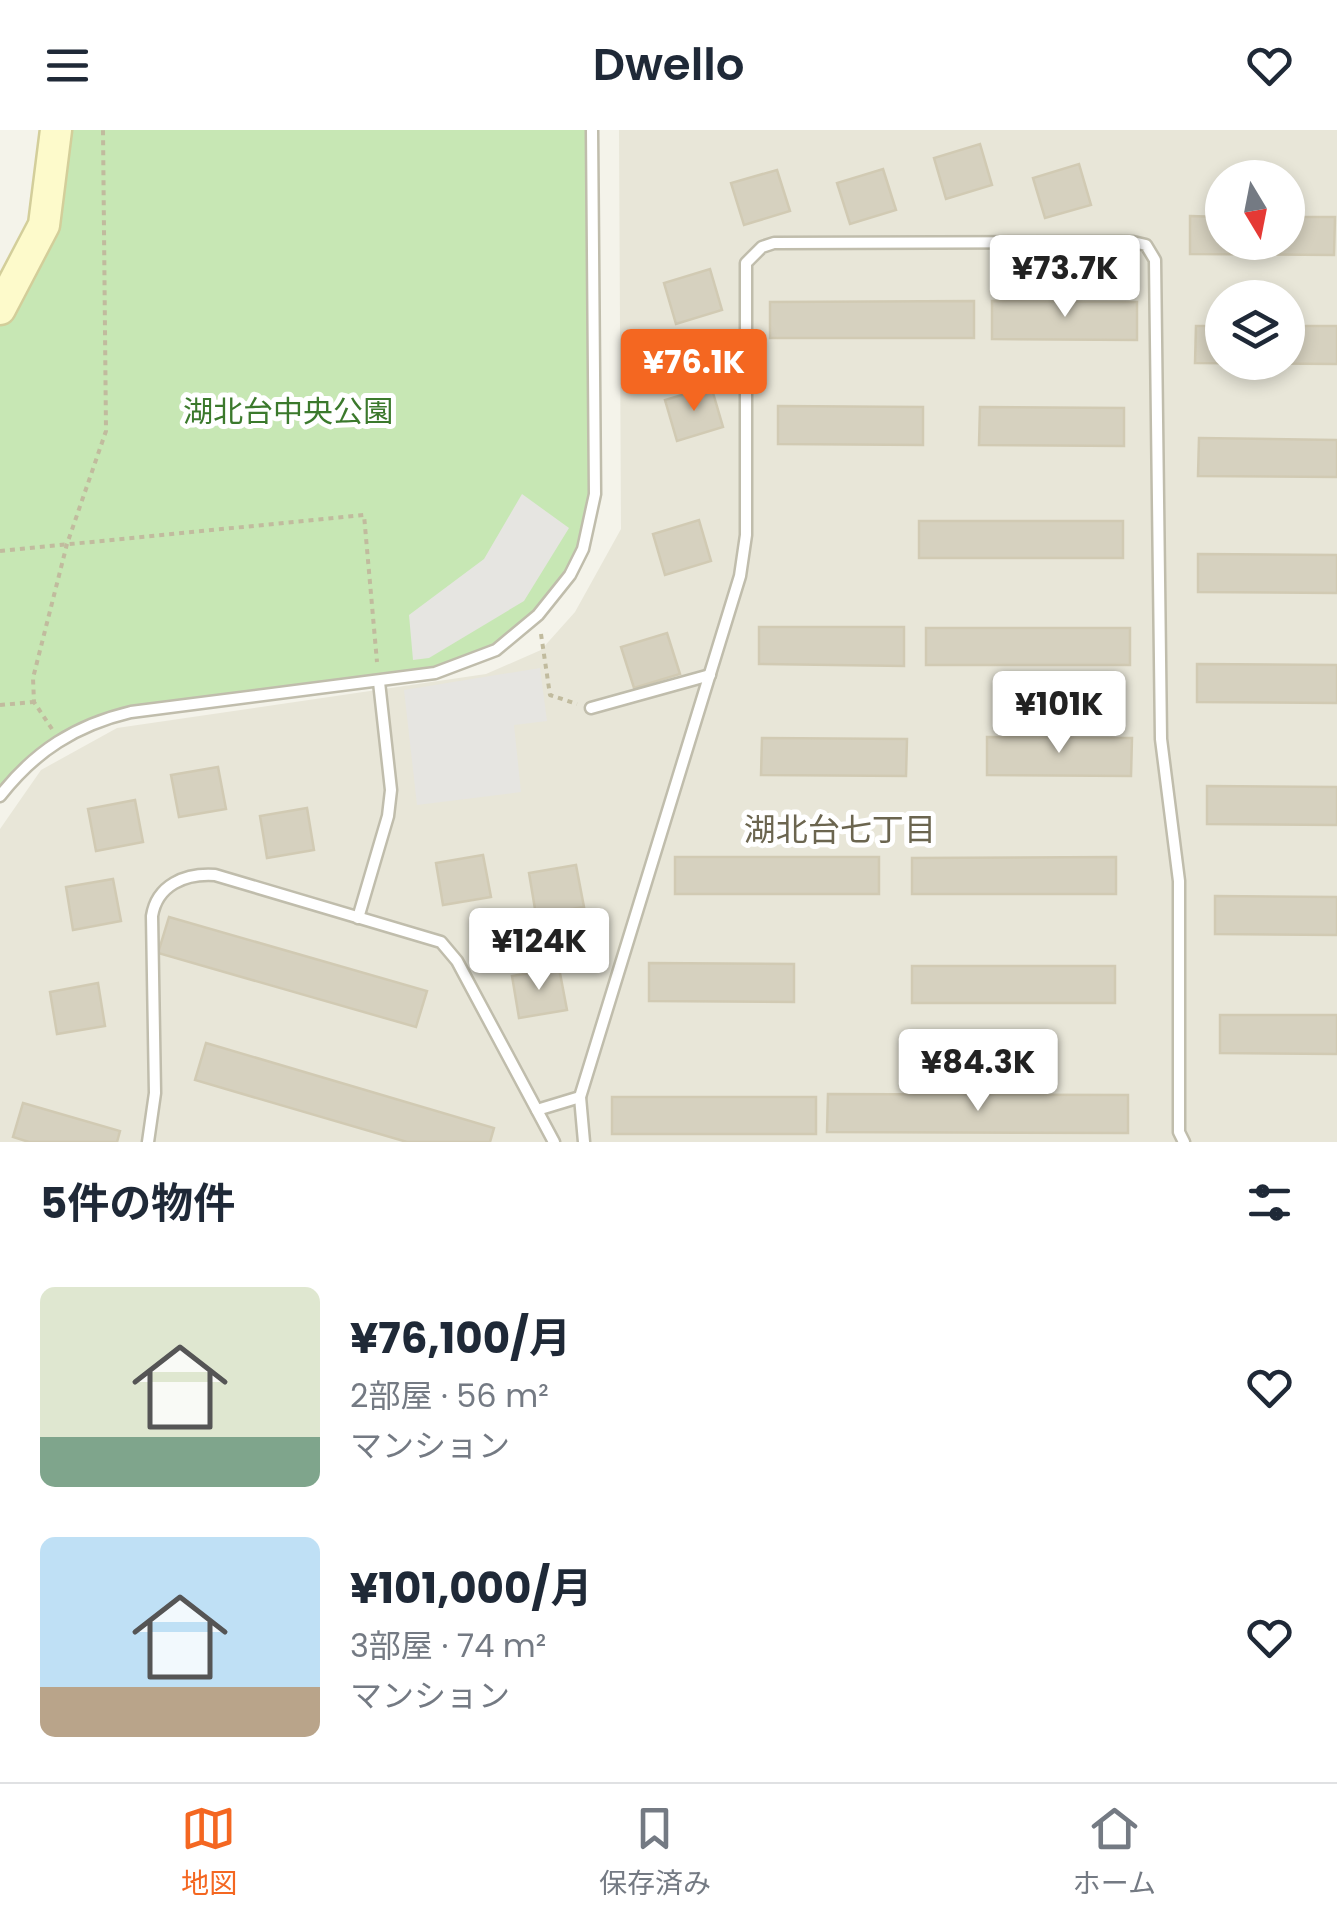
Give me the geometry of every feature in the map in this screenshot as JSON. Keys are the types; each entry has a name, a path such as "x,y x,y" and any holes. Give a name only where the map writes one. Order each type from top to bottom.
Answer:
{"street":[{"path":"0,309 44,224 56,130"}],"lane":[{"path":"0,796 36,756 81,727 131,712 435,673 496,650 538,615 570,575 583,548 596,494 592,130"},
{"path":"584,1142 580,1097 740,576 746,535 746,263 752,255 774,243 1133,242 1146,245 1154,260 1160,739 1179,882 1179,1132 1184,1142"},
{"path":"592,708 710,676"},
{"path":"358,918 388,816 391,790 379,682"},
{"path":"148,1142 156,1093 152,916 161,892 200,874 215,875 440,942 449,949 554,1142"},
{"path":"537,1110 580,1097"}],"path":[{"path":"59,740 34,702 33,678 67,544 106,432 103,130"},
{"path":"0,551 364,515 379,682"},
{"path":"538,615 550,695 592,708"},
{"path":"0,706 34,702"}],"shaded area":[{"path":"619,130 1337,130 1337,1142 0,1142 0,829 41,770 117,728 486,674 541,650 575,612 621,529"},
{"path":"522,494 569,528 524,601 429,658 413,660 409,615 484,559"},
{"path":"540,668 547,721 514,725 521,792 417,805 404,690"}],"green space":[{"name":"湖北台中央公園","path":"56,130 592,130 595,494 570,575 520,632 455,668 131,712 59,740 0,796 0,309 28,258"}],"building":[{"path":"980,144 992,185 946,199 934,158"},
{"path":"1079,164 1091,205 1045,218 1033,178"},
{"path":"883,169 896,210 850,224 837,183"},
{"path":"777,170 790,211 744,225 731,183"},
{"path":"1190,216 1205,216 1205,254 1190,254"},
{"path":"1305,217 1335,217 1334,255 1305,255"},
{"path":"710,269 722,310 676,324 664,283"},
{"path":"974,301 974,338 770,338 770,302"},
{"path":"992,301 1137,302 1137,340 992,339"},
{"path":"1196,326 1205,326 1205,363 1195,363"},
{"path":"1305,326 1337,326 1337,364 1305,364"},
{"path":"711,386 723,427 677,441 665,400"},
{"path":"778,406 923,407 923,445 778,444"},
{"path":"980,407 1124,408 1124,446 979,445"},
{"path":"1199,438 1337,440 1337,477 1198,476"},
{"path":"699,520 711,561 665,575 653,534"},
{"path":"919,521 1123,521 1123,558 919,558"},
{"path":"1198,554 1337,555 1337,593 1198,592"},
{"path":"759,627 904,627 904,666 759,664"},
{"path":"926,628 1130,628 1130,665 926,665"},
{"path":"667,633 680,674 634,688 621,647"},
{"path":"1197,664 1337,665 1337,703 1197,702"},
{"path":"987,737 1132,738 1131,776 987,775"},
{"path":"762,738 907,739 906,776 761,775"},
{"path":"218,767 226,809 179,817 171,775"},
{"path":"1207,786 1337,787 1337,825 1207,824"},
{"path":"135,800 143,842 96,851 88,809"},
{"path":"307,808 314,850 267,858 260,816"},
{"path":"483,855 491,897 443,905 436,863"},
{"path":"675,857 879,857 879,894 675,894"},
{"path":"1116,857 1116,894 912,894 912,858"},
{"path":"576,865 584,907 536,915 529,873"},
{"path":"113,879 121,921 73,930 66,887"},
{"path":"1215,896 1337,897 1337,935 1215,934"},
{"path":"169,917 427,991 416,1027 158,953"},
{"path":"649,963 794,964 794,1002 649,1001"},
{"path":"912,966 1115,966 1115,1003 912,1003"},
{"path":"559,968 567,1010 519,1018 512,976"},
{"path":"98,983 105,1026 57,1034 50,992"},
{"path":"1220,1015 1337,1015 1337,1054 1220,1053"},
{"path":"206,1043 494,1128 490,1142 407,1142 195,1080"},
{"path":"828,1094 1128,1095 1128,1133 827,1132"},
{"path":"612,1097 816,1097 816,1134 612,1134"},
{"path":"23,1103 120,1131 117,1142 29,1142 13,1137"}],"district":[{"name":"湖北台七丁目","path":"840,829"}]}
